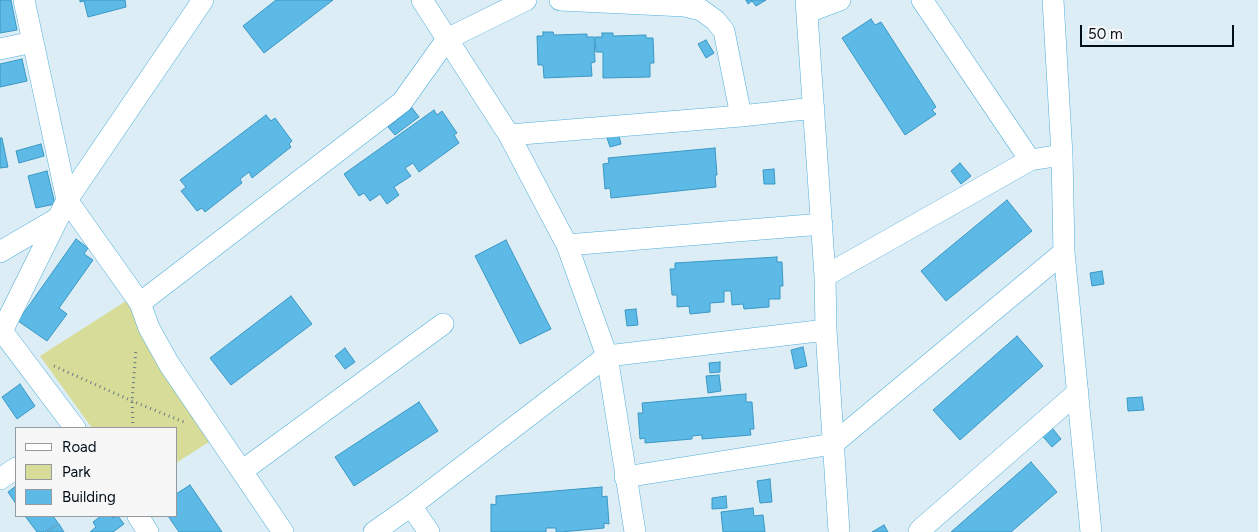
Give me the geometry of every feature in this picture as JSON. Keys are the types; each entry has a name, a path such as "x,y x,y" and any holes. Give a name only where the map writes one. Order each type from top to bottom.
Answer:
{"street":[{"path":"24,0 62,209 140,303 149,328 169,364 283,532"},
{"path":"72,427 1,331 62,209 203,0"},
{"path":"422,0 509,135 567,245 607,356 635,532"},
{"path":"140,303 402,102 447,39 526,0"},
{"path":"560,0 685,6 701,10 715,20 724,31 741,116"},
{"path":"839,532 826,330 822,224 807,6 840,0"},
{"path":"922,0 1030,160"},
{"path":"1053,0 1062,155 1064,252 1078,392 1087,530"},
{"path":"0,49 33,42"},
{"path":"509,135 741,116 814,108"},
{"path":"825,276 1030,160 1062,155"},
{"path":"0,252 62,209"},
{"path":"567,245 822,224"},
{"path":"625,477 833,444 1064,252"},
{"path":"242,471 443,324"},
{"path":"374,532 411,506 607,356 826,330"},
{"path":"919,532 1078,392"},
{"path":"0,479 15,469"},
{"path":"411,506 429,532"},
{"path":"139,517 148,532"}],"path":[{"path":"133,427 132,401 137,342"},
{"path":"52,365 184,422"}],"green space":[{"path":"126,301 212,440 178,462 178,427 91,427 40,356"}],"building":[{"path":"0,0 11,0 17,30 0,33"},
{"path":"80,0 125,0 126,7 88,17 84,1 80,2"},
{"path":"276,0 333,0 264,53 243,26"},
{"path":"746,0 766,0 756,6 752,1 748,4"},
{"path":"871,19 875,25 881,22 936,107 932,110 936,114 905,135 842,38"},
{"path":"543,32 553,32 554,35 587,34 587,37 594,37 595,62 591,63 592,76 544,78 543,65 538,65 537,36 543,36"},
{"path":"602,33 613,33 613,36 646,35 646,38 653,38 654,63 650,63 650,77 603,78 603,52 596,52 595,37 602,37"},
{"path":"706,40 714,53 706,58 698,44"},
{"path":"22,59 27,81 0,87 0,64"},
{"path":"412,108 419,117 395,135 388,127"},
{"path":"434,110 437,115 442,111 457,133 454,135 459,143 419,172 413,163 405,168 411,176 394,187 399,195 387,204 380,194 370,201 364,193 359,196 344,174"},
{"path":"266,115 271,121 275,118 292,141 289,144 291,147 252,178 249,172 240,179 242,183 205,212 202,208 197,211 181,191 186,187 180,180"},
{"path":"618,132 621,144 610,147 606,135"},
{"path":"0,138 2,138 8,167 0,168"},
{"path":"41,144 44,156 19,163 16,151"},
{"path":"715,148 716,187 611,198 610,188 605,189 603,164 609,163 608,158"},
{"path":"960,163 971,176 961,184 951,171"},
{"path":"774,169 775,184 764,184 763,170"},
{"path":"47,171 55,204 36,208 28,176"},
{"path":"1007,200 1032,231 946,301 921,271"},
{"path":"76,239 88,248 84,254 93,260 59,308 67,314 47,341 18,321"},
{"path":"506,240 551,329 520,344 475,256"},
{"path":"777,257 777,262 782,262 783,286 780,286 780,299 769,299 769,307 744,309 743,304 732,305 731,291 724,291 724,302 710,303 710,312 690,314 689,306 677,307 677,295 672,295 670,269 675,269 675,263"},
{"path":"1102,271 1104,284 1092,286 1090,273"},
{"path":"291,296 312,324 231,385 210,358"},
{"path":"636,309 638,325 627,326 625,310"},
{"path":"1017,336 1043,366 960,440 933,410"},
{"path":"803,347 807,366 795,369 791,350"},
{"path":"345,348 355,362 345,369 335,356"},
{"path":"720,362 720,372 710,373 709,363"},
{"path":"719,375 721,391 708,393 706,376"},
{"path":"20,384 35,406 17,419 2,397"},
{"path":"746,394 746,402 752,402 754,429 750,429 751,435 702,439 702,435 692,436 692,439 645,443 645,438 640,439 638,413 643,413 642,403"},
{"path":"1142,397 1144,410 1128,411 1127,398"},
{"path":"419,402 438,431 354,486 335,457"},
{"path":"1049,424 1061,439 1052,447 1039,432"},
{"path":"1031,462 1057,492 1011,532 951,532"},
{"path":"770,479 772,502 760,503 757,481"},
{"path":"190,485 222,532 179,532 169,517 178,517 178,493"},
{"path":"15,487 15,502 8,492"},
{"path":"602,487 602,497 607,496 609,524 604,523 604,528 561,532 556,532 556,528 546,528 546,532 491,532 491,504 496,505 496,496"},
{"path":"726,496 727,508 712,509 712,498"},
{"path":"753,508 754,516 763,515 765,532 723,532 721,512"},
{"path":"26,517 54,517 58,523 45,532 37,532"},
{"path":"100,517 119,517 124,524 113,532 90,532 96,527 93,522"},
{"path":"59,524 64,532 47,532"},
{"path":"884,525 888,532 872,532"}]}
